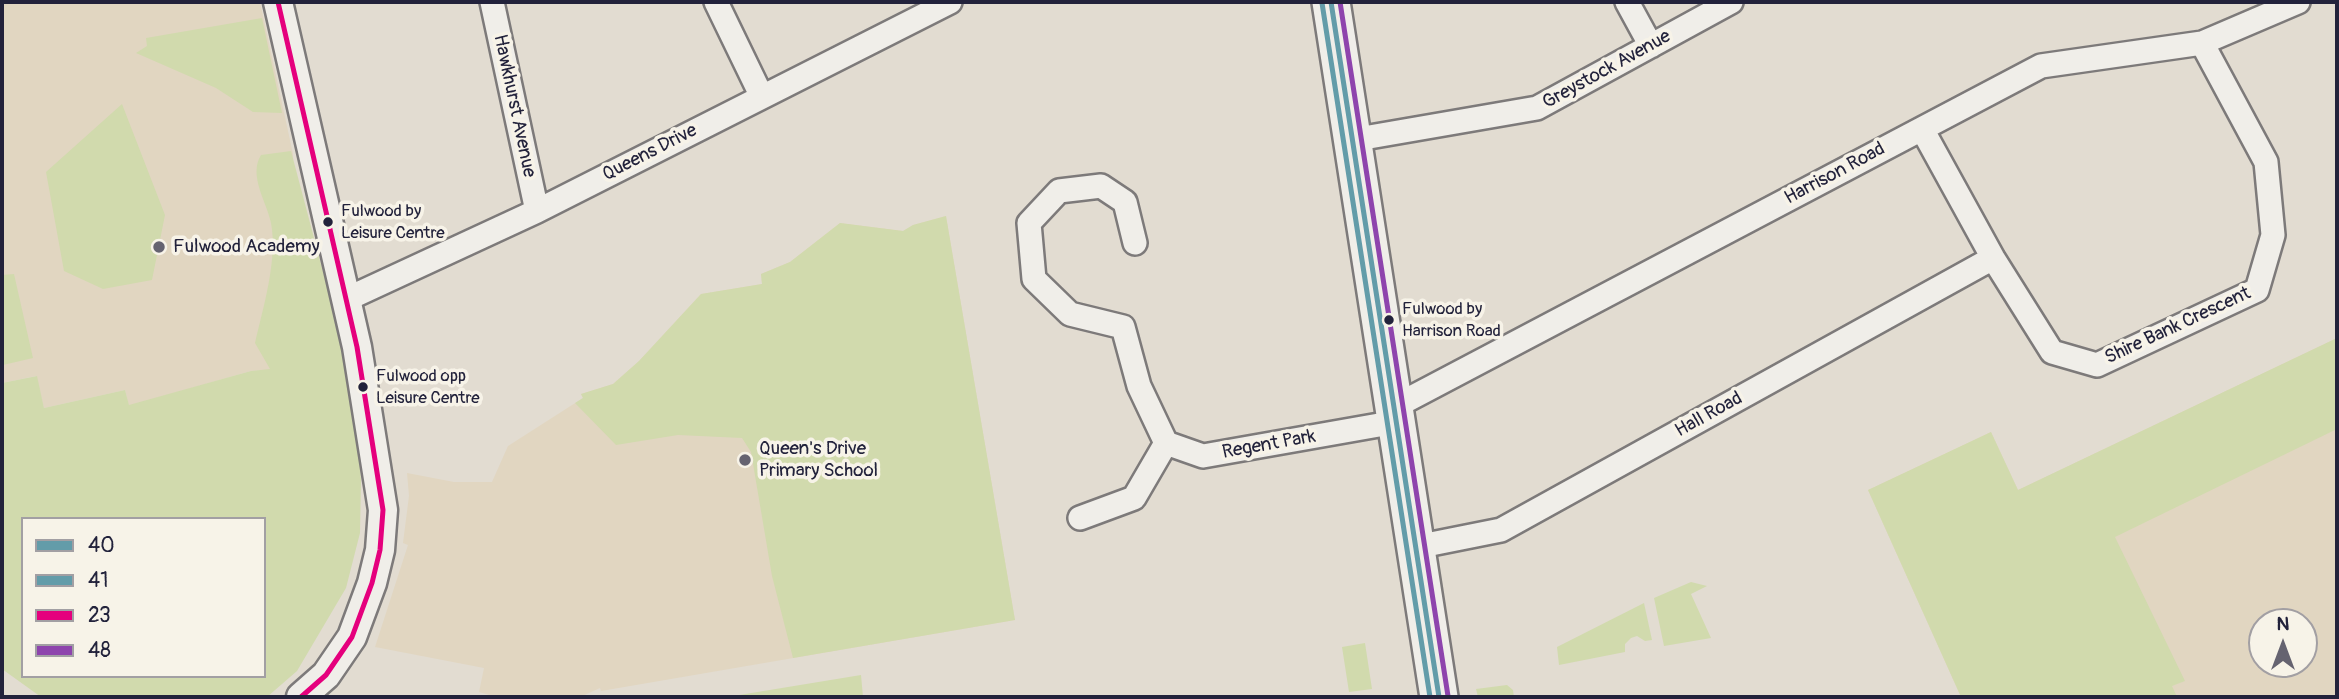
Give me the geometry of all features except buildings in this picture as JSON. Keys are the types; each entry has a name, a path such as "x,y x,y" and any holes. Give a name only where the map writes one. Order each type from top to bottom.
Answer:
{"highway":[{"path":"1331,2 1439,697"}],"street":[{"path":"278,2 357,347 383,510 380,550 368,597 352,636 326,675 301,697"},
{"name":"Hawkhurst Avenue","path":"492,2 537,211"},
{"path":"716,2 762,97"},
{"name":"Queens Drive","path":"347,299 537,211 950,2"},
{"path":"1627,2 1651,46"},
{"name":"Greystock Avenue","path":"1352,140 1537,108 1731,2"},
{"name":"Harrison Road","path":"1395,415 1922,128 2042,66 2202,43 2298,2"},
{"name":"Shire Bank Crescent","path":"1922,128 1993,258 2052,352 2097,365 2257,290 2273,234 2266,162 2202,43"},
{"path":"1080,518 1134,498 1166,443 1139,386 1123,327 1070,314 1034,279 1028,223 1059,191 1101,186 1125,202 1135,243"},
{"name":"Hall Road","path":"1416,547 1501,530 1993,258"},
{"name":"Regent Park","path":"1166,443 1203,456 1395,415"}],"shaded area":[{"name":"Fulwood Academy","path":"2,2 260,2 293,154 299,368 251,371 129,406 125,390 44,408 36,376 2,383"},
{"name":"Queen's Drive Primary School","path":"946,216 1015,620 601,691 600,688 580,697 496,697 479,692 484,668 375,647 408,545 403,543 409,496 407,473 454,482 492,482 508,446 583,398 581,394 613,384 639,361 701,294 762,284 761,274 790,262 840,223 903,231 913,225"},
{"path":"2337,338 2337,697 1961,697 1868,490 1991,432 2018,490"}],"green space":[{"path":"262,18 282,113 253,112 216,88 136,53 147,46 146,38"},
{"path":"122,104 165,215 152,280 103,289 64,271 46,172"},
{"path":"291,151 341,340 357,428 361,480 360,533 346,588 297,671 267,697 41,697 2,669 2,383 37,376 44,408 125,390 129,405 251,371 270,369 255,343 273,252 271,223 257,180 261,155"},
{"path":"946,216 1015,620 793,658 772,576 751,452 742,438 678,435 616,445 575,403 583,398 581,394 613,384 639,361 701,294 762,284 761,274 790,262 840,223 903,231 913,225"},
{"path":"14,274 33,358 3,365 2,275"},
{"path":"2337,338 2337,429 2115,537 2185,681 2172,686 2177,697 1961,697 1868,490 1991,432 2018,490"},
{"path":"1691,582 1707,586 1691,594 1711,638 1664,646 1654,598"},
{"path":"1644,603 1652,640 1645,641 1637,636 1625,644 1625,652 1559,665 1557,647"},
{"path":"1365,643 1372,689 1349,692 1342,647"},
{"path":"861,675 863,697 727,697"},
{"path":"1507,685 1513,690 1514,697 1478,697 1476,689"}],"transit line":[{"name":"23","path":"278,2 357,347 383,510 380,550 372,583 352,637 326,675 301,697"},
{"name":"40","path":"1331,2 1439,697"},
{"name":"48","path":"1340,2 1448,696"},
{"name":"41","path":"1322,3 1430,697"}],"place":[{"name":"Fulwood by Leisure Centre","path":"328,222"},
{"name":"Fulwood Academy","path":"159,247"},
{"name":"Fulwood by Harrison Road","path":"1389,320"},
{"name":"Fulwood opp Leisure Centre","path":"363,387"},
{"name":"Queen's Drive Primary School","path":"745,460"}]}
